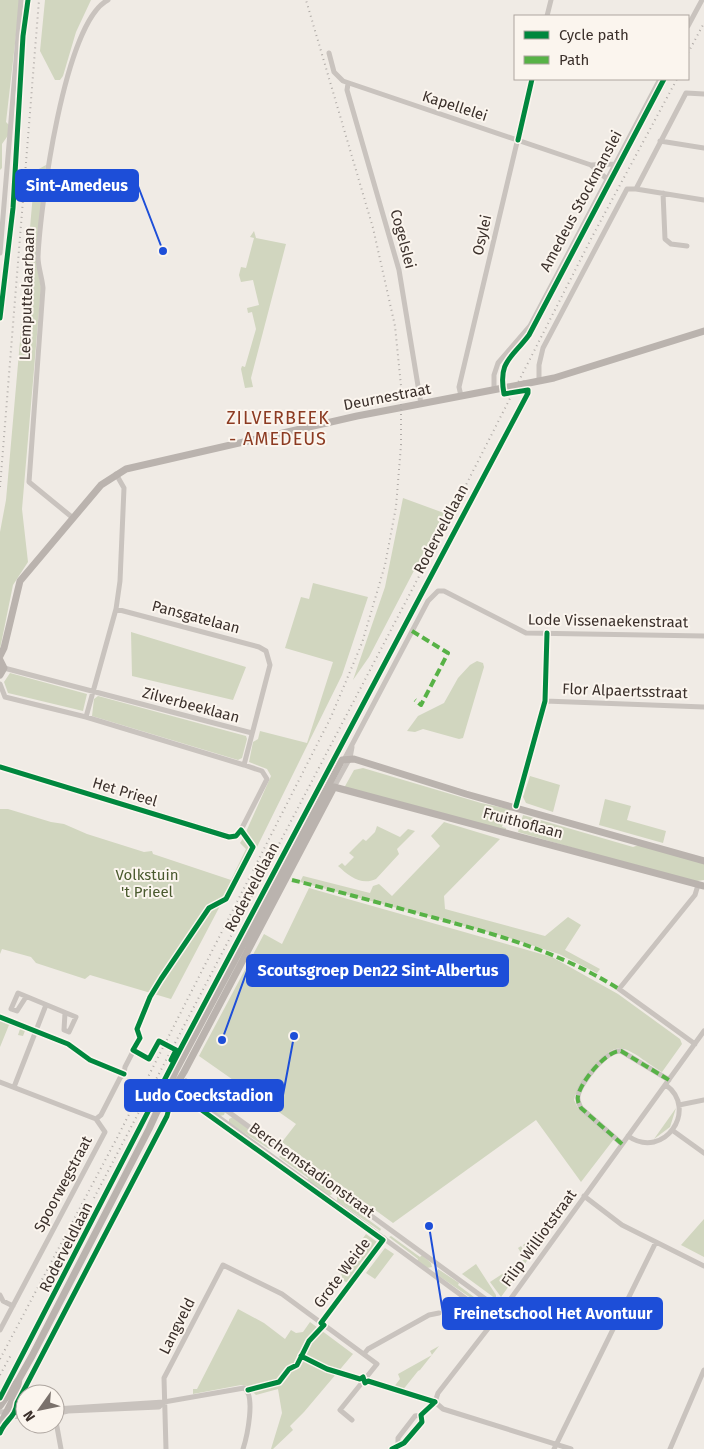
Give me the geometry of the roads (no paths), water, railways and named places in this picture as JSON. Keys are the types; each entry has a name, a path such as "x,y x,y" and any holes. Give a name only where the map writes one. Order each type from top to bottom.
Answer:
{"street":[{"path":"0,253 21,0"},
{"name":"Leemputtelaarbaan","path":"73,518 32,486 28,479 43,288 38,258 49,164 59,112 77,47 92,16 100,5 108,0"},
{"path":"547,15 551,0"},
{"path":"689,24 702,0"},
{"path":"328,53 335,75 348,84"},
{"name":"Osylei","path":"460,396 459,387 532,80"},
{"name":"Amedeus Stockmanslei","path":"494,389 494,375 498,363 530,326 659,80"},
{"name":"Kapellelei","path":"348,84 591,165 615,164"},
{"name":"Cogelslei","path":"348,84 347,90 399,270 420,404"},
{"path":"636,188 686,93 704,94"},
{"path":"660,141 704,148"},
{"name":"Kapellelei","path":"591,165 607,179"},
{"path":"539,381 540,360 546,342 626,191 636,188 704,200"},
{"path":"663,193 666,239 671,244 686,246"},
{"name":"Deurnestraat","path":"4,668 0,658 20,581 101,485 116,474 140,464 420,404 539,381 704,332"},
{"path":"86,717 116,609 124,536 124,488 116,474"},
{"name":"Lode Vissenaekenstraat","path":"434,594 444,591 522,632 704,636"},
{"name":"Roderveldlaan","path":"0,1406 19,1379 158,1111 164,1106 173,1084 180,1078 334,787 353,742 434,594"},
{"name":"Pansgatelaan","path":"116,609 259,647 268,654 270,665 252,734"},
{"path":"515,809 545,701 547,633"},
{"path":"0,676 4,668"},
{"name":"Zilverbeeklaan","path":"4,668 252,734 244,765"},
{"path":"0,684 5,697"},
{"path":"0,702 5,697"},
{"path":"5,697 86,717 244,765"},
{"name":"Flor Alpaertsstraat","path":"545,701 704,707"},
{"name":"Roderveldlaan","path":"180,1078 338,764 347,758"},
{"name":"Fruithoflaan","path":"347,758 515,809 704,861"},
{"name":"Het Prieel","path":"0,767 233,837 241,830 266,781 264,773 244,765"},
{"path":"331,778 334,787"},
{"name":"Fruithoflaan","path":"334,787 701,886"},
{"path":"695,1044 619,989 695,896 701,886"},
{"path":"26,997 65,1013"},
{"name":"Spoorwegstraat","path":"0,1330 105,1132 96,1119 124,1074 125,1067 140,1038 138,1029 150,997"},
{"path":"14,1087 46,1005"},
{"name":"Filip Williotstraat","path":"421,1416 435,1402 438,1393 502,1311 704,1031"},
{"path":"622,1144 581,1108 578,1102 579,1092 596,1068 607,1055 621,1051 668,1083 679,1105 678,1116 672,1130 663,1138 648,1144 638,1142 628,1136"},
{"name":"Berchemstadionstraat","path":"180,1078 502,1311"},
{"path":"0,1082 96,1119"},
{"name":"Berchemstadionstraat","path":"173,1084 495,1320"},
{"path":"679,1105 704,1100"},
{"path":"224,1121 229,1113"},
{"path":"672,1130 704,1154"},
{"name":"Berchemstadionstraat","path":"332,1200 337,1192"},
{"path":"584,1196 622,1225 704,1266"},
{"name":"Grote Weide","path":"321,1322 384,1238"},
{"path":"555,1447 656,1242"},
{"path":"431,1272 436,1264"},
{"name":"Langveld","path":"166,1449 164,1378 223,1265 282,1294 321,1322"},
{"path":"0,1295 13,1306"},
{"path":"364,1354 375,1345 429,1315 439,1313"},
{"path":"321,1322 377,1364 340,1410 352,1420"},
{"path":"670,1449 704,1370"},
{"name":"Roderveldlaan","path":"2,1417 17,1391 19,1379"},
{"path":"65,1408 159,1407 164,1402 242,1388 250,1394 251,1416 248,1421 248,1435 244,1449"},
{"path":"435,1402 443,1409 555,1447 571,1449"},
{"path":"65,1414 118,1406"},
{"path":"2,1417 15,1414"},
{"path":"2,1417 15,1416"},
{"path":"392,1449 404,1444 422,1422 421,1416 415,1416 398,1438 398,1445"},
{"path":"58,1434 61,1449"}],"railway":[{"path":"0,487 39,0"},
{"path":"0,1359 118,1136 331,717 362,643 385,565 396,507 401,445 401,386 395,326 373,228 306,0"},
{"path":"689,51 704,23"},
{"path":"94,1198 438,540 592,237 676,80"},
{"path":"0,1375 12,1353"}],"place":[{"name":"Sint-Amedeus","path":"163,251"},
{"name":"Ludo Coeckstadion","path":"294,1036"},
{"name":"Scoutsgroep Den22 Sint-Albertus","path":"222,1040"},
{"name":"Freinetschool Het Avontuur","path":"429,1226"}],"district":[{"name":"ZILVERBEEK - AMEDEUS","path":"278,428"}],"park label":[{"name":"Volkstuin 't Prieel","path":"147,884"}]}
